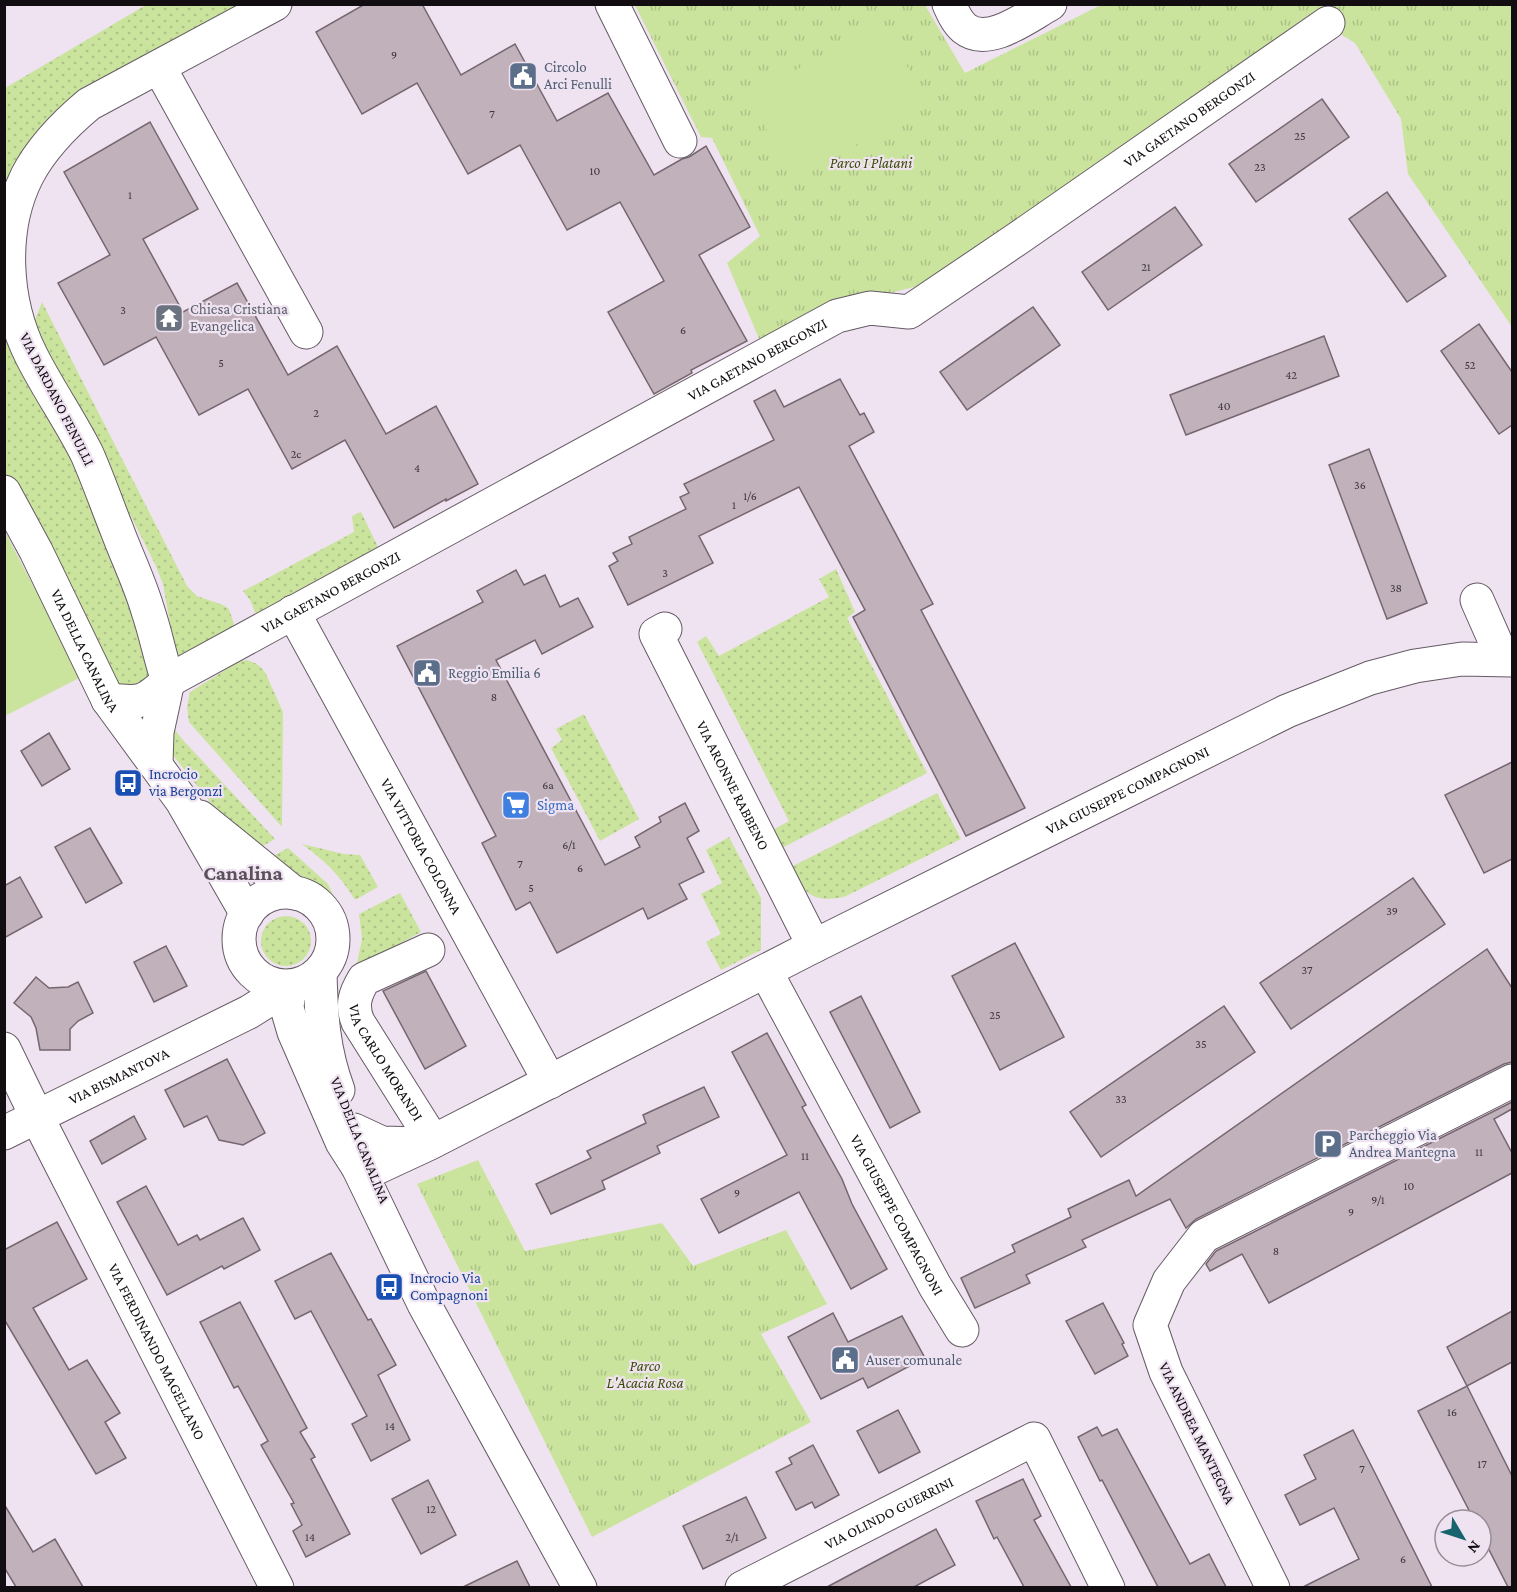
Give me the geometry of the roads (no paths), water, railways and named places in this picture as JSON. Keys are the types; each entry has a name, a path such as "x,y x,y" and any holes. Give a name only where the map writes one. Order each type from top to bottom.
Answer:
{"street":[{"name":"VIA DARDANO FENULLI","path":"168,681 148,610 87,454 30,354 17,319 8,281 11,225 17,200 27,176 68,121 89,104 275,4"},
{"path":"612,4 680,141"},
{"path":"949,4 964,28 980,35 998,33 1050,4"},
{"name":"VIA GAETANO BERGONZI","path":"108,700 139,703 168,681 837,316 870,308 909,312 1328,24"},
{"path":"159,67 306,332"},
{"name":"VIA DELLA CANALINA","path":"4,492 36,551 108,700 182,801 247,914"},
{"name":"VIA GIUSEPPE COMPAGNONI","path":"365,1168 430,1143 814,946 1287,711 1370,678 1415,666 1462,658 1508,659 1477,600"},
{"name":"VIA VITTORIA COLONNA","path":"293,612 550,1082"},
{"name":"VIA ARONNE RABBENO","path":"665,629 656,634 814,946"},
{"path":"156,765 157,732 168,681"},
{"name":"VIA DELLA CANALINA","path":"182,801 294,893 313,901 327,916 333,935 330,954 320,972 321,1023 333,1077 354,1130 365,1168 424,1304 580,1587"},
{"path":"294,893 274,894 255,903 239,929 240,951 243,960 256,976 272,984 289,987 306,982 320,972"},
{"name":"VIA CARLO MORANDI","path":"428,950 364,979 354,1001 354,1012 430,1143"},
{"name":"VIA GIUSEPPE COMPAGNONI","path":"766,972 935,1286 962,1330"},
{"path":"231,1020 256,976"},
{"name":"VIA DELLA CANALINA","path":"289,987 287,1008 294,1032 342,1142 365,1168"},
{"name":"VIA BISMANTOVA","path":"4,1133 249,1012 289,987"},
{"name":"VIA FERDINANDO MAGELLANO","path":"4,1049 278,1587"},
{"name":"VIA ANDREA MANTEGNA","path":"1273,1587 1163,1363 1150,1325 1169,1281 1204,1236 1512,1081"},
{"name":"VIA GIUSEPPE COMPAGNONI","path":"354,1130 382,1143 430,1143"},
{"name":"VIA OLINDO GUERRINI","path":"742,1587 1034,1439 1108,1587"}],"place":[{"name":"Circolo Arci Fenulli","path":"523,76"},
{"name":"Chiesa Cristiana Evangelica","path":"169,318"},
{"name":"Reggio Emilia 6","path":"427,673"},
{"name":"Incrocio via Bergonzi","path":"128,783"},
{"name":"Sigma","path":"516,805"},
{"name":"Parcheggio Via Andrea Mantegna","path":"1328,1144"},
{"name":"Incrocio Via Compagnoni","path":"389,1287"},
{"name":"Auser comunale","path":"845,1360"}],"district":[{"name":"Canalina","path":"243,873"}],"park label":[{"name":"Parco I Platani","path":"871,163"},
{"name":"Parco L'Acacia Rosa","path":"645,1374"}]}
